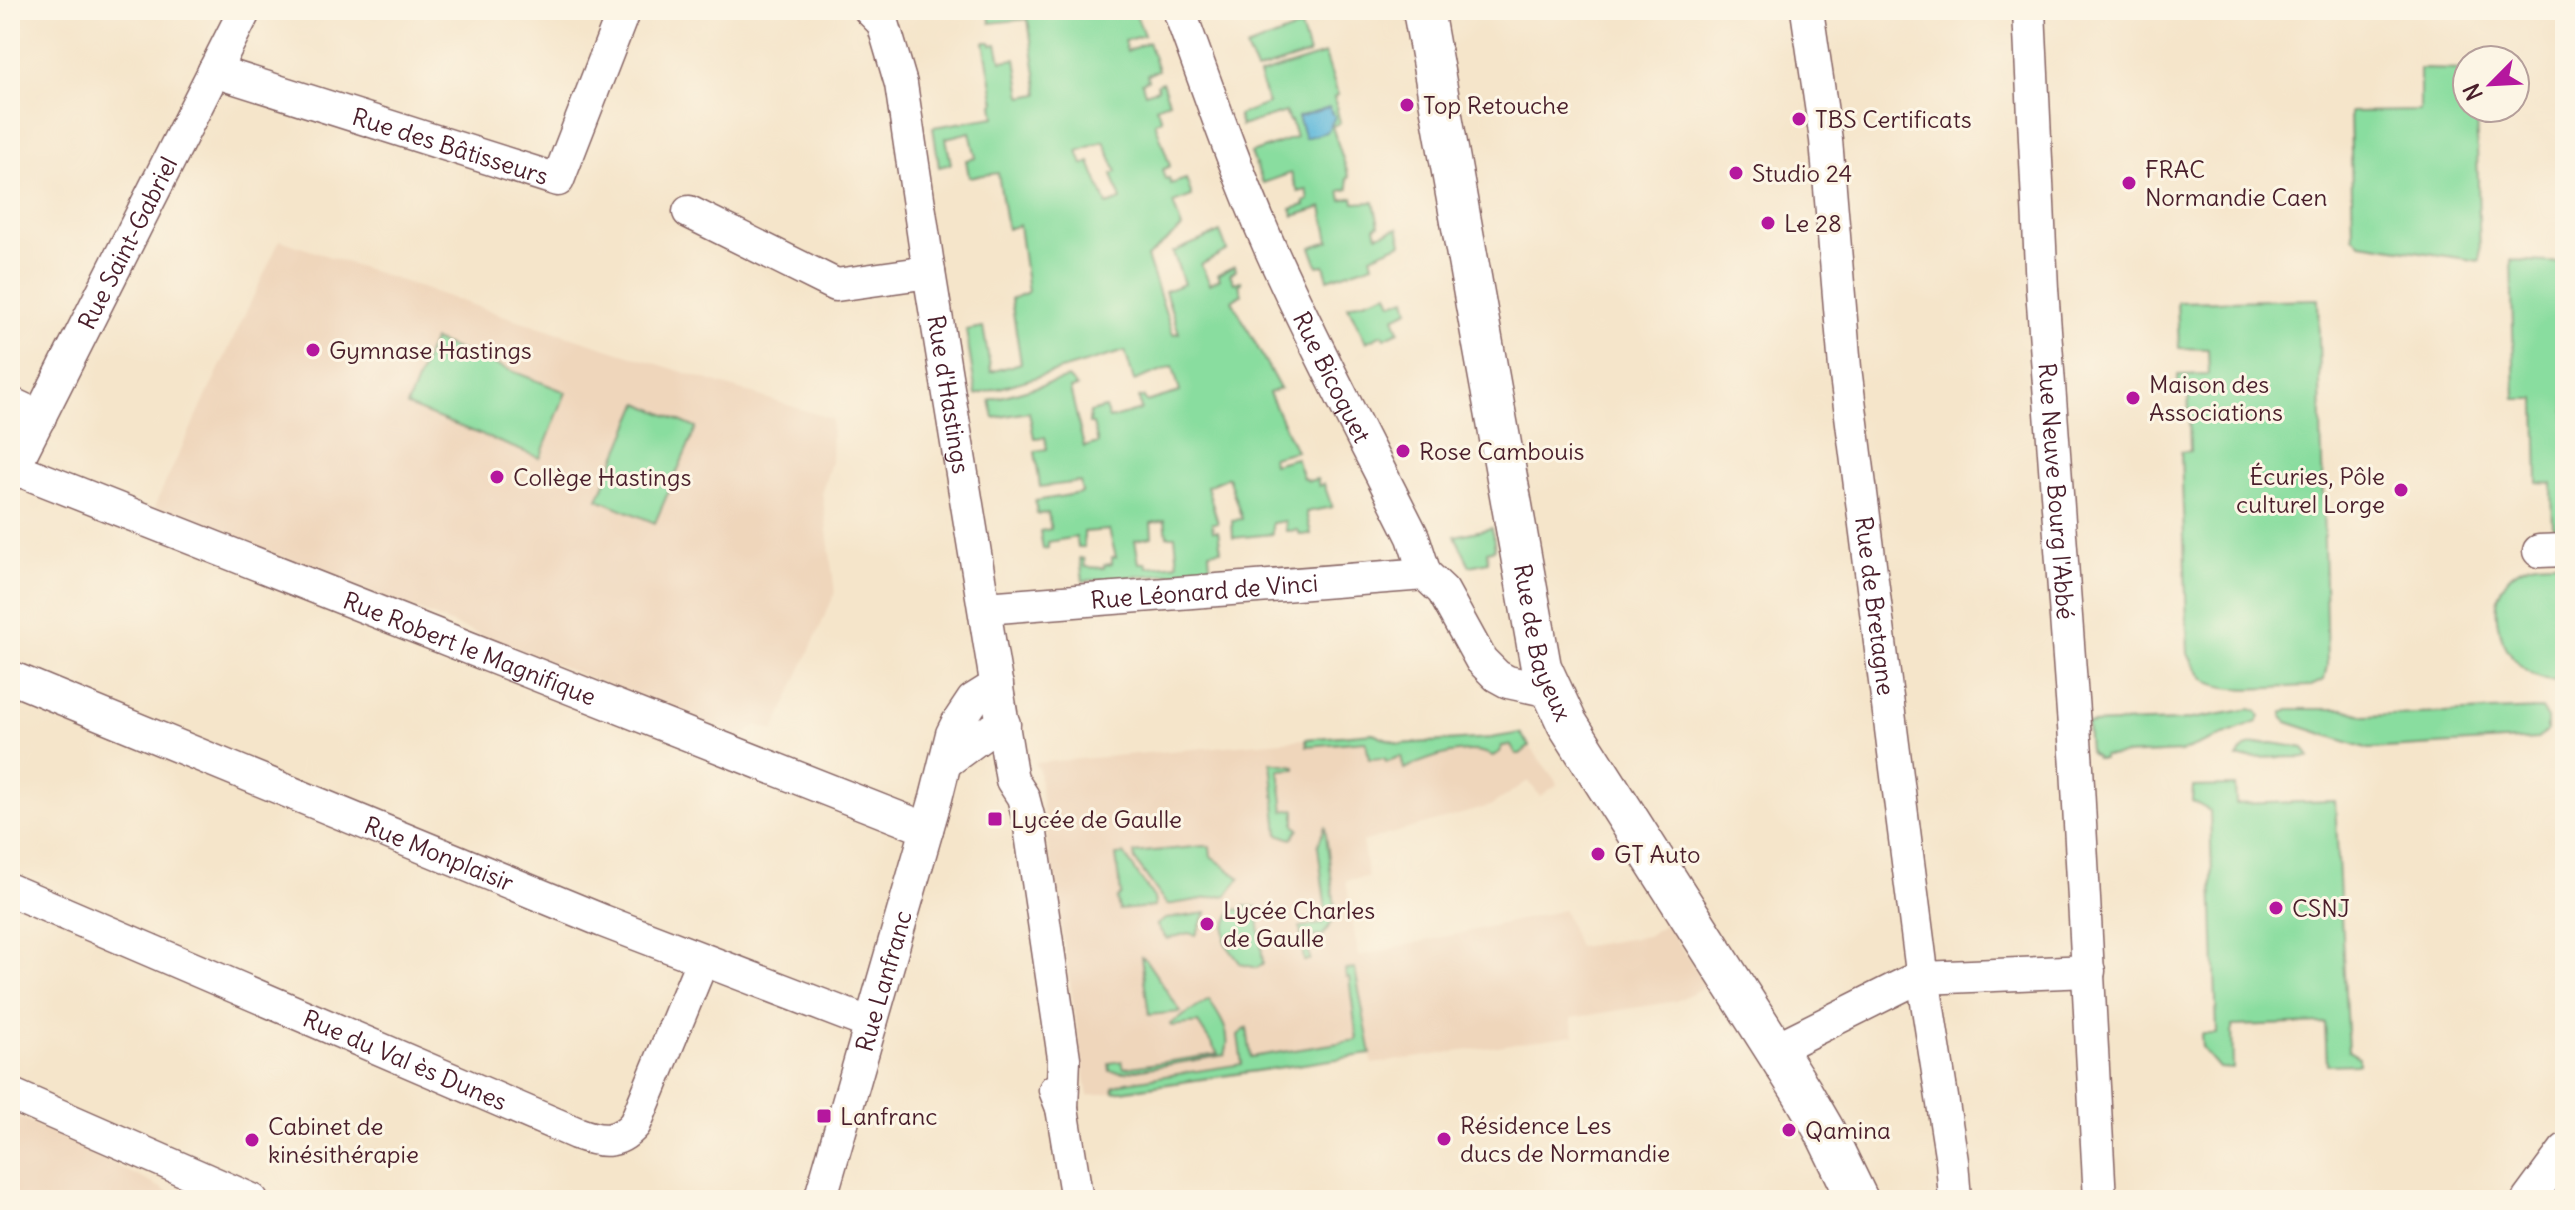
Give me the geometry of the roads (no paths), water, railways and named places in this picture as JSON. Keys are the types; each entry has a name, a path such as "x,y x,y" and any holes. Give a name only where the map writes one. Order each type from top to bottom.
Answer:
{"main road":[{"name":"Rue de Bayeux","path":"1423,10 1541,667 1550,691 1595,769 1824,1130 1858,1200"}],"street":[{"name":"Rue des Bâtisseurs","path":"214,71 558,180 624,10"},
{"name":"Rue Bicoquet","path":"1179,10 1232,156 1270,247 1413,537 1425,574 1443,591 1481,660 1497,676 1508,682 1550,691"},
{"name":"Rue de Bretagne","path":"1807,10 1826,140 1845,368 1923,978 1952,1161 1955,1200"},
{"name":"Rue Neuve Bourg l'Abbé","path":"2029,10 2043,303 2077,767 2100,1200"},
{"name":"Rue d'Hastings","path":"873,11 889,37 901,84 1012,780 1023,797 1029,820 1064,1058 1062,1108 1077,1200"},
{"name":"Rue Saint-Gabriel","path":"12,472 214,71 236,16"},
{"path":"689,212 836,285 929,272"},
{"path":"10,403 40,417"},
{"name":"Rue Robert le Magnifique","path":"12,472 927,829"},
{"name":"Rue Léonard de Vinci","path":"985,608 1425,574"},
{"name":"Rue Monplaisir","path":"10,677 610,924 871,1024"},
{"name":"Rue Lanfranc","path":"820,1200 952,734 973,700 997,685"},
{"path":"946,762 984,734 1004,724"},
{"name":"Rue du Val ès Dunes","path":"10,890 576,1133 607,1141 616,1140 635,1124 702,961"},
{"path":"1776,1052 1787,1043 1909,982 1923,978 2089,971"},
{"path":"10,1094 252,1200"},
{"path":"2528,1200 2565,1150"}],"water":[{"path":"1329,107 1335,117 1327,132 1305,138 1298,117"}],"place":[{"name":"Top Retouche","path":"1407,105"},
{"name":"TBS Certificats","path":"1799,119"},
{"name":"Studio 24","path":"1736,173"},
{"name":"FRAC Normandie Caen","path":"2129,183"},
{"name":"Le 28","path":"1768,223"},
{"name":"Gymnase Hastings","path":"313,350"},
{"name":"Maison des Associations","path":"2133,398"},
{"name":"Rose Cambouis","path":"1403,451"},
{"name":"Collège Hastings","path":"497,477"},
{"name":"Écuries, Pôle culturel Lorge","path":"2401,490"},
{"name":"Lycée de Gaulle","path":"995,819"},
{"name":"GT Auto","path":"1598,854"},
{"name":"CSNJ","path":"2276,908"},
{"name":"Lycée Charles de Gaulle","path":"1207,924"},
{"name":"Lanfranc","path":"824,1116"},
{"name":"Qamina","path":"1789,1130"},
{"name":"Résidence Les ducs de Normandie","path":"1444,1139"},
{"name":"Cabinet de kinésithérapie","path":"252,1140"}]}
